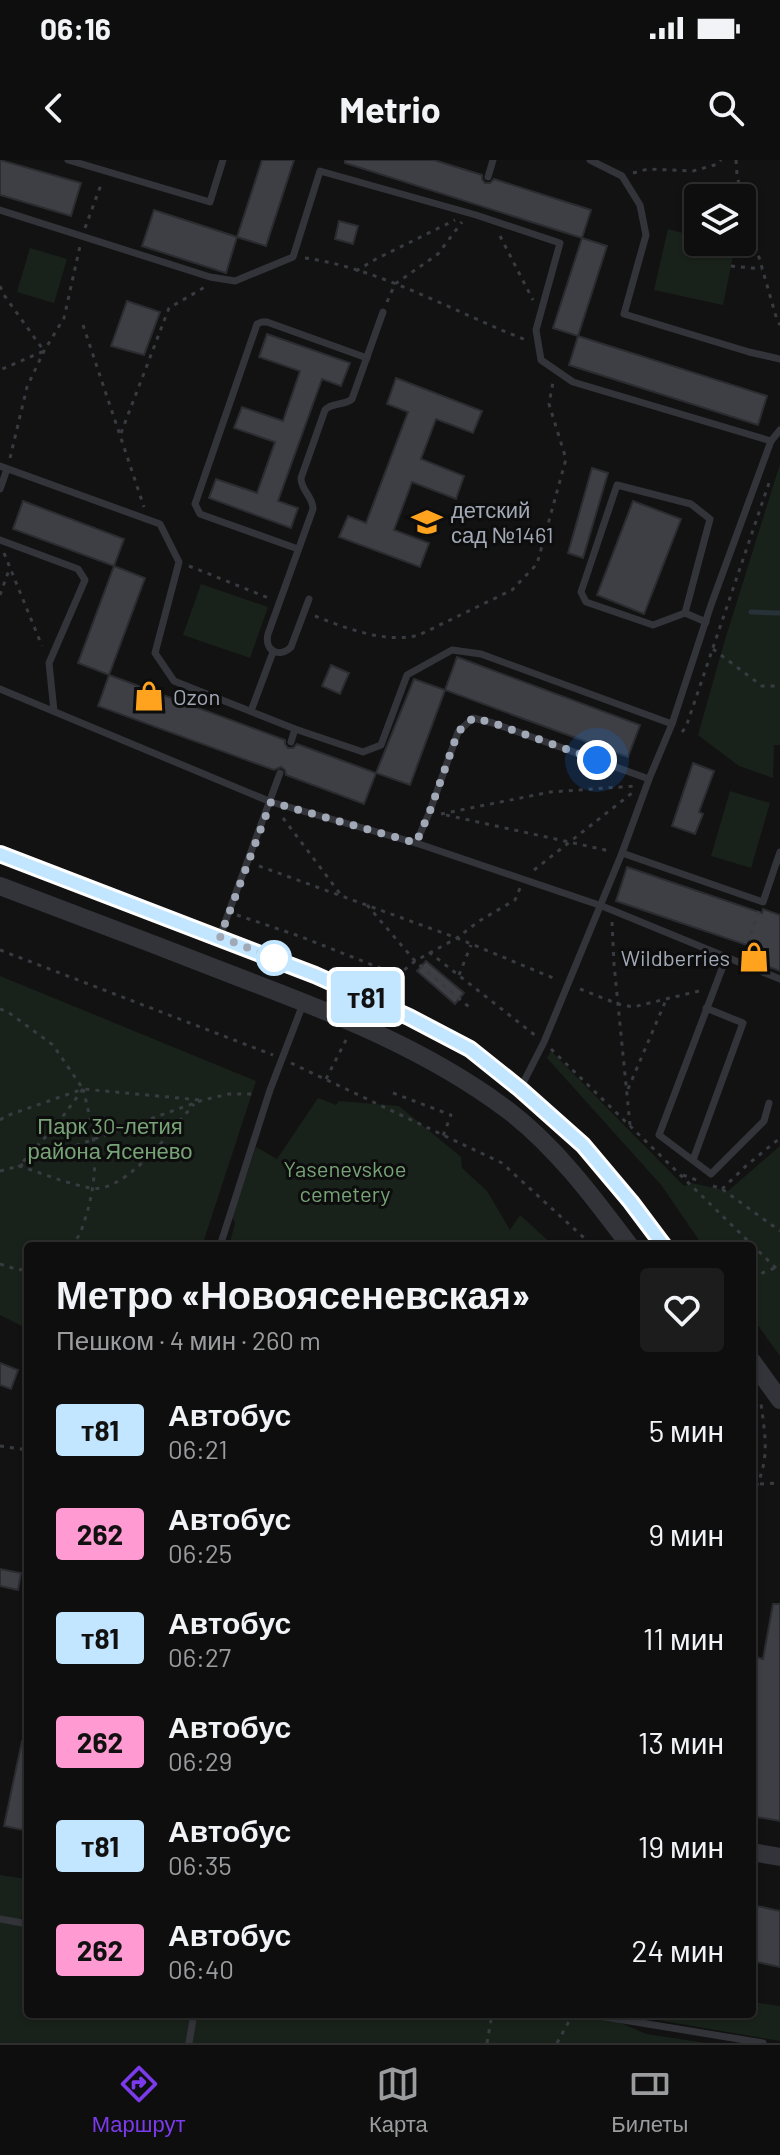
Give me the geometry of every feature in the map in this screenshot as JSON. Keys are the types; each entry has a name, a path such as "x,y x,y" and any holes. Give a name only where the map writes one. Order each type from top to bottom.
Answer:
{"street":[{"path":"0,854 315,975 409,1017 470,1049 583,1145 661,1242"},
{"path":"0,886 304,1002 398,1042 457,1074 511,1113 565,1162 627,1242"},
{"path":"756,1367 780,1400"},
{"path":"756,1853 780,1857"}],"lane":[{"path":"68,160 210,202 223,160"},
{"path":"488,177 493,160"},
{"path":"591,160 622,176 640,205 646,235 624,314 780,359"},
{"path":"0,210 219,279 235,281 293,257 320,171 489,219 560,243 536,330 541,360 573,382 771,441"},
{"path":"472,214 479,206"},
{"path":"309,599 291,647 279,654 273,652 266,641 313,503 302,488 301,478 325,410 352,399 383,312"},
{"path":"298,549 200,514 195,504 257,324 267,322 367,358"},
{"path":"520,1089 544,1042 602,906 672,724 771,441 780,430"},
{"path":"0,489 4,468 160,524 179,562 155,653 174,681 295,729 363,752 381,745 407,675 452,650 481,654 672,724"},
{"path":"685,613 710,519 691,504 617,485 581,592 586,602 653,625 685,613 706,622"},
{"path":"0,541 78,569 85,580 49,663 54,711"},
{"path":"251,711 273,652"},
{"path":"0,689 271,802 416,843 602,906 780,979"},
{"path":"416,843 458,732 473,718 649,779"},
{"path":"291,742 295,729"},
{"path":"220,937 280,773"},
{"path":"622,853 763,902 780,852"},
{"path":"726,958 659,1135 711,1174 764,1121 769,1103"},
{"path":"221,1242 281,1058 304,1002"},
{"path":"693,1160 743,1023 706,1008"},
{"path":"0,1919 24,1923"},
{"path":"189,2043 193,2018"},
{"path":"611,2018 763,2043"}],"path":[{"path":"622,176 648,169 693,171 718,164 721,160"},
{"path":"736,160 739,184"},
{"path":"4,468 27,387 64,318 82,237 107,171"},
{"path":"356,271 472,214"},
{"path":"383,312 395,284 438,254 472,214"},
{"path":"489,219 506,245 540,315"},
{"path":"756,248 780,325"},
{"path":"293,257 325,261 395,284 538,345"},
{"path":"731,266 762,269"},
{"path":"120,435 169,308 219,279"},
{"path":"0,286 2,297 44,351"},
{"path":"83,325 149,521"},
{"path":"0,370 44,351"},
{"path":"304,612 345,628 403,640 512,590 537,564 566,459 549,404 556,370"},
{"path":"677,740 686,727 771,479"},
{"path":"0,541 49,663"},
{"path":"179,562 279,602"},
{"path":"0,595 10,567"},
{"path":"713,649 762,686 780,686"},
{"path":"229,913 299,936 398,975 429,952 457,938 515,900 523,879 641,786 550,792 441,814"},
{"path":"271,802 341,895"},
{"path":"430,811 622,853"},
{"path":"248,862 457,938 618,1004 633,1007 714,987"},
{"path":"740,963 763,902"},
{"path":"367,905 415,961 469,1007"},
{"path":"612,910 614,964 630,1126"},
{"path":"459,975 471,944"},
{"path":"0,950 281,1058 502,1163 589,1242"},
{"path":"429,952 544,1042 751,1242"},
{"path":"373,983 381,968"},
{"path":"627,1092 667,999"},
{"path":"0,1009 53,1045 83,1089 93,1138 95,1167 93,1189 83,1226 75,1242"},
{"path":"326,1079 348,1034"},
{"path":"19,1166 58,1123 83,1089"},
{"path":"0,1120 83,1089 203,1100"},
{"path":"0,1171 203,1100 270,1090"},
{"path":"393,1093 451,1115 443,1136"},
{"path":"19,1166 93,1189 109,1186 130,1174 194,1104"},
{"path":"722,1189 780,1138"},
{"path":"680,1174 722,1189 780,1231"},
{"path":"756,1247 779,1269 756,1276"},
{"path":"0,1264 24,1269"},
{"path":"756,1489 766,1451 761,1404"},
{"path":"0,1446 24,1449"},
{"path":"759,1483 780,1483"},
{"path":"487,2043 491,2018"},
{"path":"557,2043 571,2018"}],"green space":[{"path":"668,229 684,233 684,256 733,256 723,305 654,290"},
{"path":"30,248 67,259 54,303 17,292"},
{"path":"780,464 780,745 774,745 773,778 739,766 698,735"},
{"path":"201,584 268,607 250,658 183,635"},
{"path":"730,791 770,803 751,868 711,856"},
{"name":"Парк 30-летия района Ясенево","path":"0,976 256,1081 203,1242 24,1242 24,1327 0,1315"},
{"path":"551,1051 684,1186 691,1183 728,1191 780,1146 780,1356 756,1323 756,1242 700,1242 662,1186 547,1058"},
{"name":"Yasenevskoe cemetery","path":"318,1098 336,1105 339,1101 399,1106 461,1157 462,1168 487,1191 510,1230 520,1215 550,1242 230,1242 235,1223 232,1217 256,1147 277,1159"},
{"path":"0,1875 24,1879 21,1922 24,1923 24,2018 636,2018 619,2022 646,2034 706,2043 0,2043"},
{"path":"756,2003 780,2006 780,2041 646,2018 756,2018"}],"building":[{"path":"0,160 81,183 71,216 0,195"},
{"path":"262,160 294,160 266,246 237,237"},
{"path":"345,160 434,160 482,175 485,183 494,179 591,210 582,238 345,163"},
{"path":"154,210 237,237 226,273 142,246"},
{"path":"339,221 358,226 353,244 335,239"},
{"path":"582,238 607,246 578,336 553,328"},
{"path":"127,301 160,312 144,355 111,346"},
{"path":"267,334 350,363 341,386 322,379 278,501 298,508 291,528 209,498 216,479 257,493 275,442 234,428 242,407 283,421 300,371 259,357"},
{"path":"578,336 767,396 758,425 569,365"},
{"path":"396,378 482,411 473,433 436,419 421,459 464,476 456,499 412,482 394,530 429,543 420,567 339,537 348,516 366,523 408,412 387,404"},
{"path":"592,468 608,473 583,558 568,553"},
{"path":"23,501 124,539 114,566 13,529"},
{"path":"633,501 681,519 644,614 597,595"},
{"path":"114,566 145,578 109,675 78,663"},
{"path":"457,657 640,725 628,757 445,690"},
{"path":"331,665 349,673 340,694 322,686"},
{"path":"109,675 285,740 288,748 297,744 376,773 364,804 286,775 281,767 274,770 98,706"},
{"path":"414,679 445,690 410,785 376,773"},
{"path":"693,763 714,771 699,812 703,814 695,834 672,826"},
{"path":"627,867 762,913 763,909 780,915 780,971 745,958 750,946 616,901"},
{"path":"426,961 464,993 455,1004 417,971"},
{"path":"0,1363 18,1370 11,1389 0,1385"},
{"path":"0,1569 21,1573 18,1590 0,1586"},
{"path":"773,1604 780,1604 780,1821 756,1817 756,1657 763,1659"},
{"path":"22,1741 24,1741 24,1830 4,1826"},
{"path":"756,1906 780,1911 780,1967 756,1962"}],"waterway":[{"path":"751,612 780,613"}],"bus line":[{"name":"т81","path":"0,854 315,975 409,1017 470,1049 583,1145 661,1242"}],"place":[{"name":"детский сад №1461","path":"427,522"},
{"name":"Ozon","path":"149,696"},
{"name":"Wildberries","path":"754,957"}],"route":[{"path":"274,958 220,937 271,802 416,843 458,732 473,718 597,760"}]}
